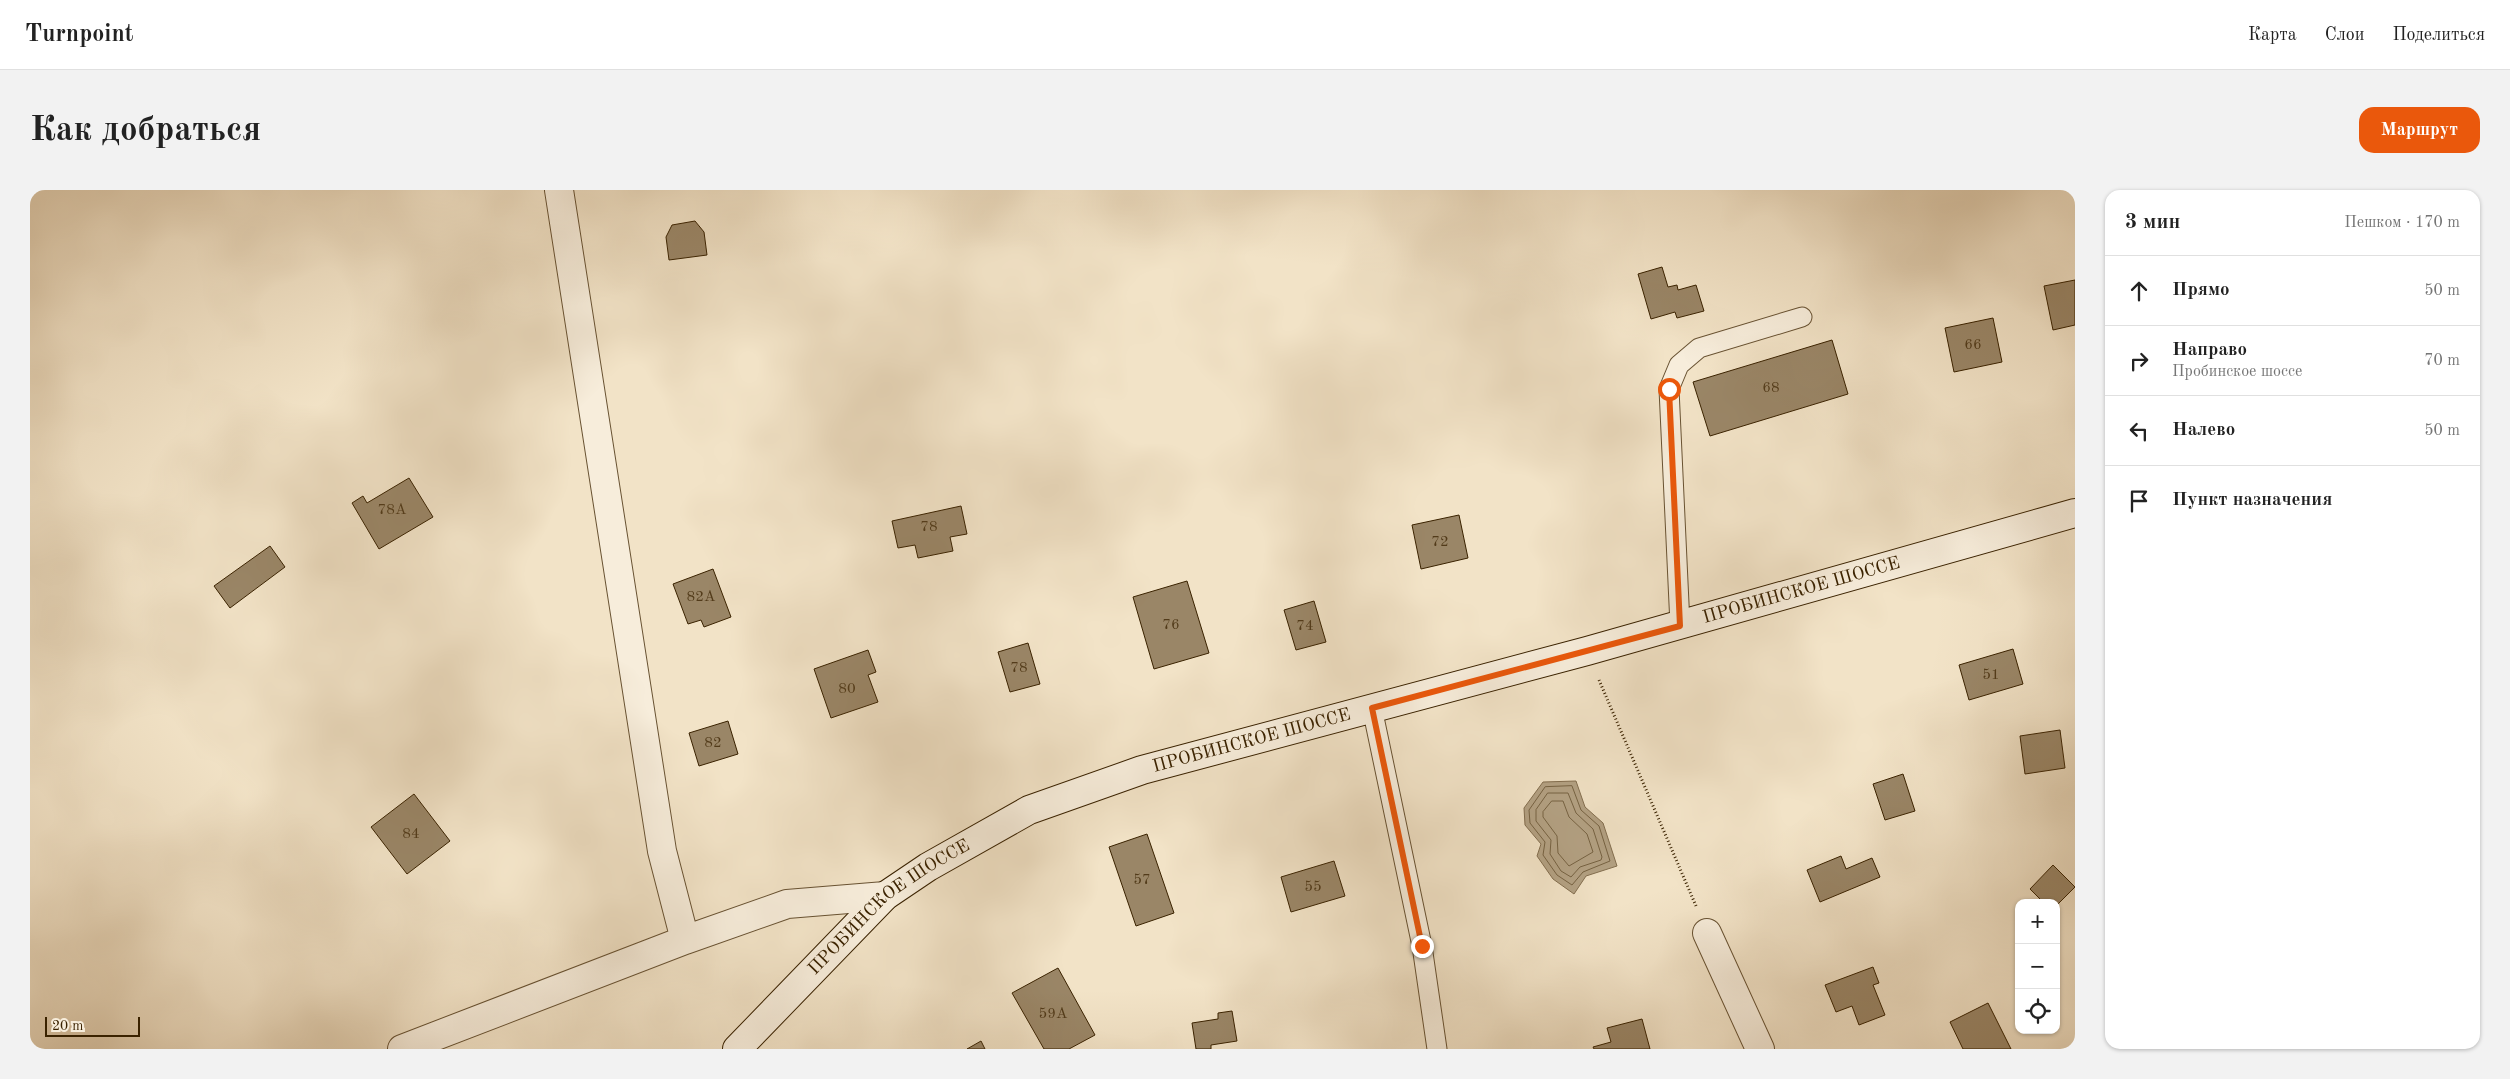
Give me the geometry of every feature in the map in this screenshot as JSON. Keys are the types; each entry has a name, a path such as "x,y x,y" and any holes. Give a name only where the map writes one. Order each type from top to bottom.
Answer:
{"main road":[{"path":"559,190 662,851 685,940"},
{"name":"ПРОБИНСКОЕ ШОССЕ","path":"738,1049 886,896 928,867 1029,810 1142,770 1680,626 2075,513"},
{"path":"402,1049 685,940 787,904 886,896"},
{"path":"1707,933 1760,1049"}],"lane":[{"path":"1680,626 1669,389 1679,365 1699,348 1802,317"},
{"path":"1372,708 1422,946 1437,1049"}],"path":[{"path":"1599,680 1707,933"}],"water":[{"path":"1576,781 1585,807 1603,823 1617,866 1586,876 1574,894 1553,879 1537,856 1541,844 1525,825 1524,808 1543,782"}],"building":[{"path":"695,221 704,232 707,255 669,260 666,237 672,225"},
{"path":"1662,267 1668,287 1677,285 1678,290 1696,285 1704,311 1677,318 1675,312 1651,319 1638,274"},
{"path":"2075,280 2075,325 2053,330 2044,286"},
{"path":"1993,318 2002,362 1954,372 1945,328"},
{"path":"1832,340 1848,394 1710,436 1693,382"},
{"path":"409,478 433,517 379,549 352,503 363,496 367,503"},
{"path":"961,506 967,534 950,537 953,551 918,558 915,545 898,548 892,521"},
{"path":"1459,515 1468,558 1421,569 1412,525"},
{"path":"270,546 285,567 230,608 214,586"},
{"path":"713,569 731,617 704,627 701,620 688,624 673,584"},
{"path":"1187,581 1209,653 1154,669 1133,597"},
{"path":"1314,601 1326,642 1296,650 1284,610"},
{"path":"1028,643 1040,684 1010,692 998,652"},
{"path":"2013,649 2023,684 1969,700 1959,665"},
{"path":"868,650 876,672 868,675 878,702 831,718 814,669"},
{"path":"728,721 738,754 699,766 689,733"},
{"path":"2060,730 2065,768 2025,774 2020,736"},
{"path":"1903,774 1915,811 1885,820 1873,784"},
{"path":"414,794 450,841 407,874 371,827"},
{"path":"1147,834 1174,913 1136,926 1109,847"},
{"path":"1841,856 1846,869 1872,858 1880,877 1820,902 1807,870"},
{"path":"1334,861 1345,896 1291,912 1281,877"},
{"path":"2053,865 2075,887 2060,902 2060,899 2040,899 2030,889"},
{"path":"1873,967 1879,983 1873,985 1885,1015 1859,1025 1852,1006 1836,1012 1825,985"},
{"path":"1058,968 1095,1035 1069,1049 1044,1049 1012,993"},
{"path":"1988,1003 2011,1049 1963,1049 1950,1022"},
{"path":"1232,1011 1237,1041 1211,1045 1211,1049 1196,1049 1192,1023 1218,1019 1218,1013"},
{"path":"1642,1019 1650,1049 1594,1049 1593,1047 1611,1042 1607,1028"},
{"path":"981,1041 985,1049 967,1049"}],"route":[{"path":"1422,946 1372,708 1680,626 1669,389"}]}
